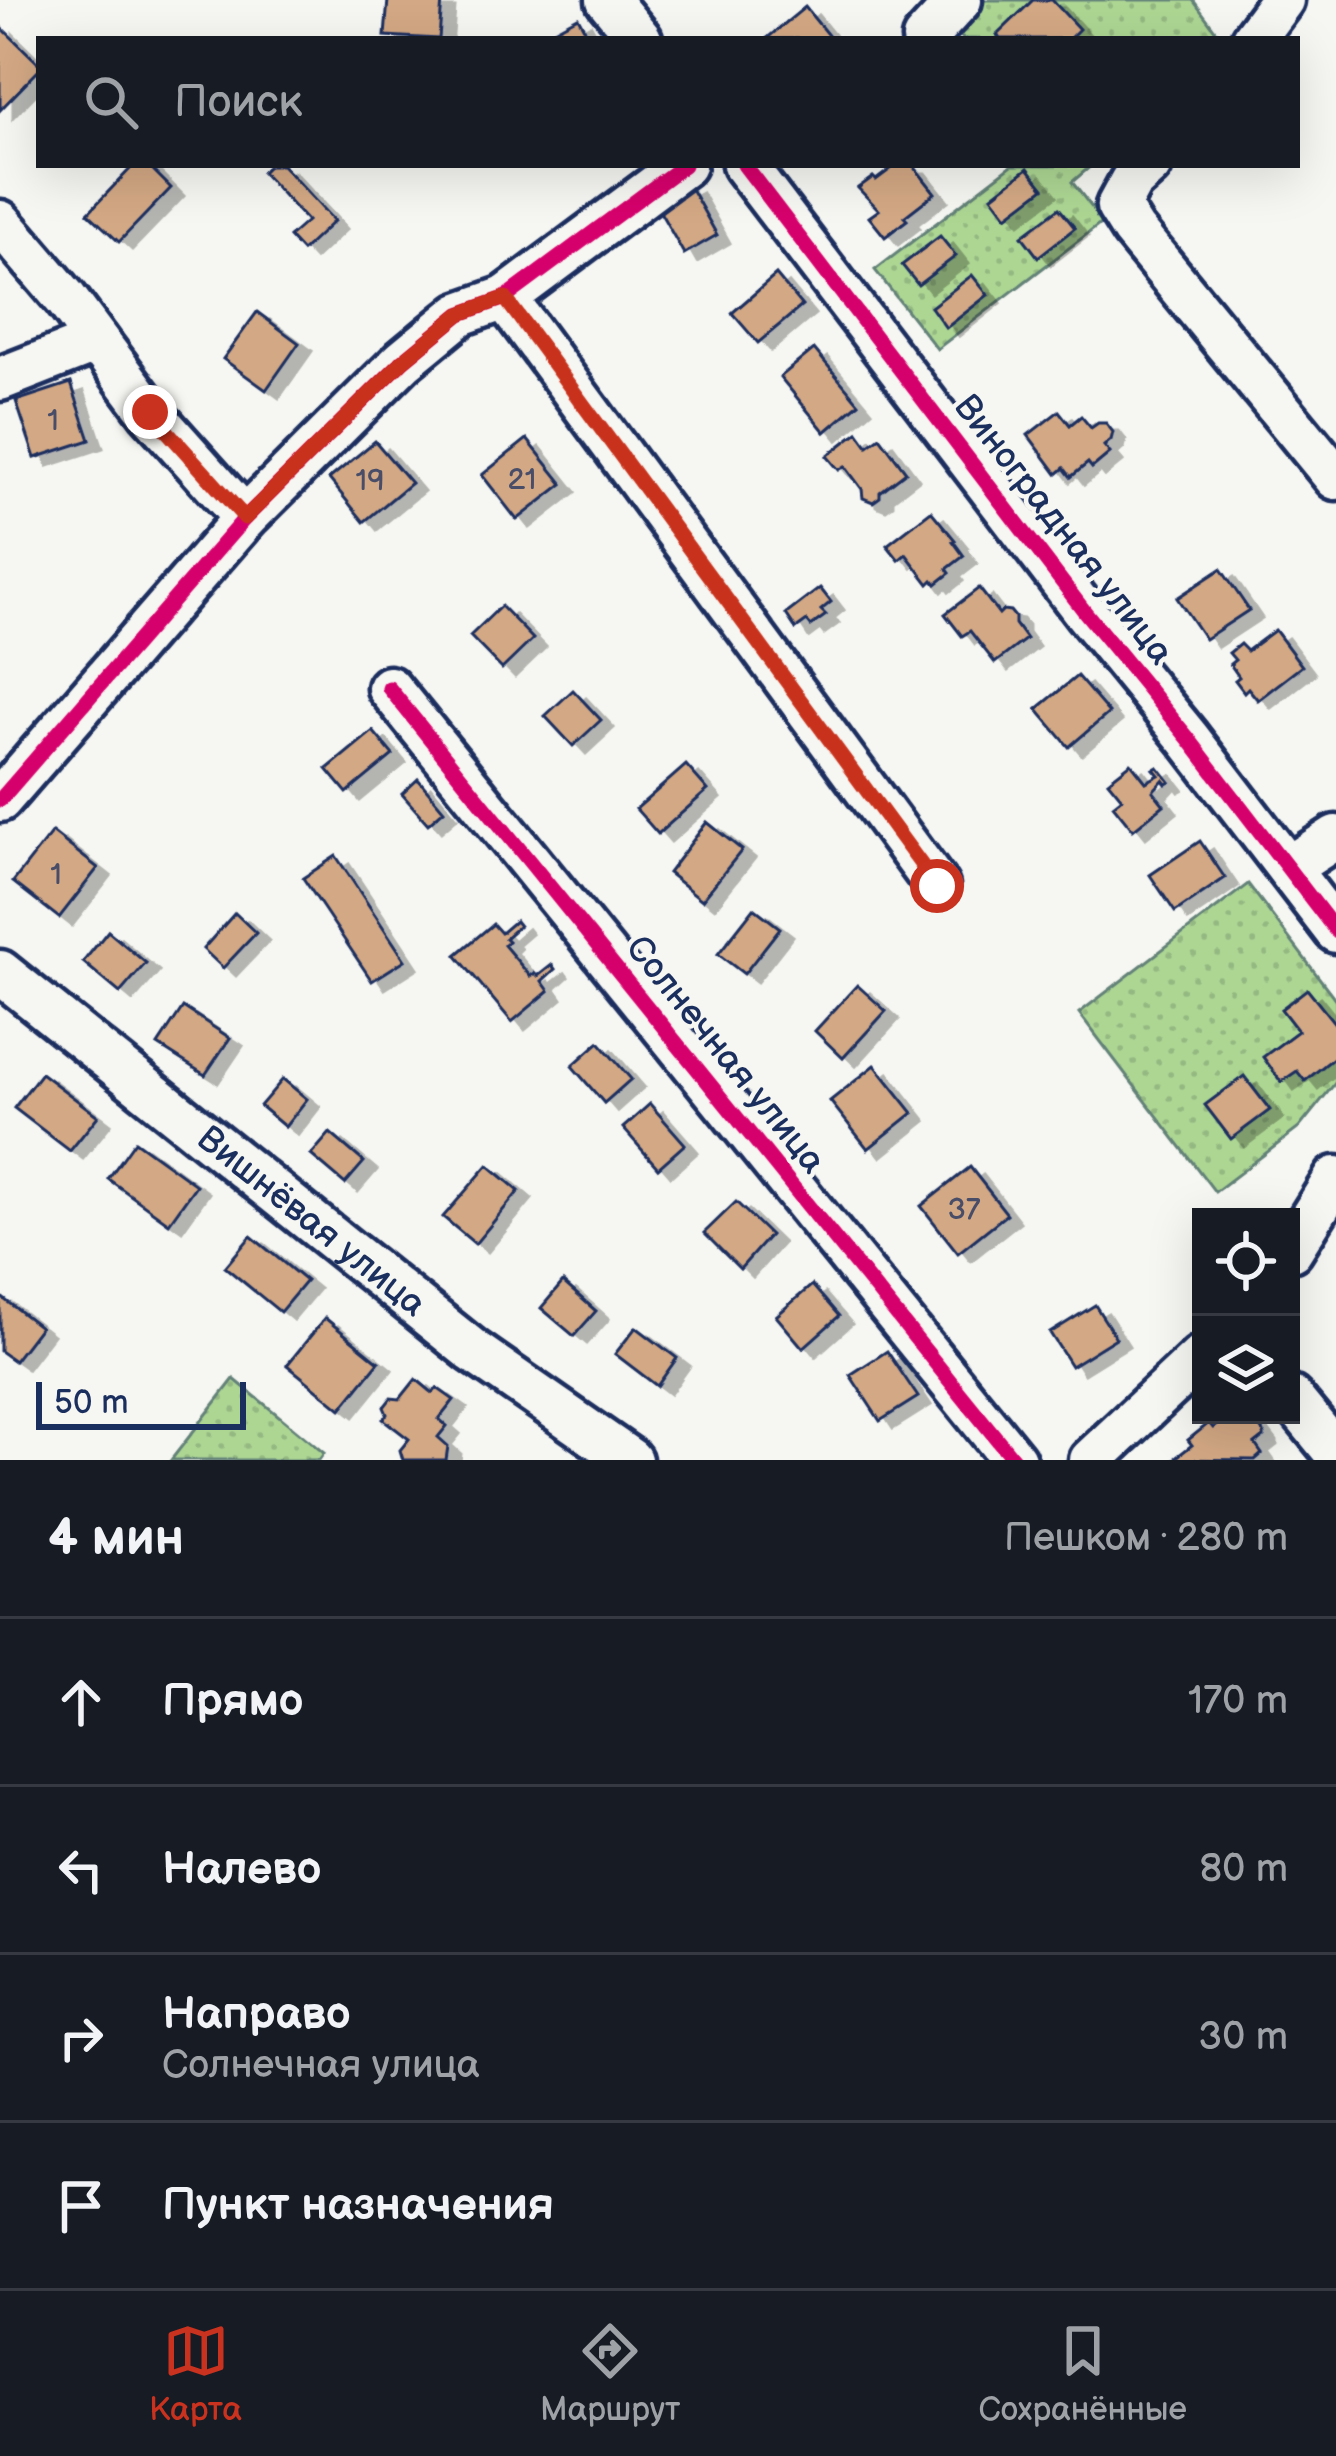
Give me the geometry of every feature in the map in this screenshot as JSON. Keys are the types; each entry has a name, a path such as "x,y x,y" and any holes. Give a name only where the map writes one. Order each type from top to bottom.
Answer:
{"street":[{"path":"608,0 638,36"},
{"path":"927,36 959,0"},
{"path":"1255,36 1282,0"},
{"path":"0,800 245,518 403,361 460,314 505,298 680,168"},
{"name":"Виноградная улица","path":"746,168 1336,931"},
{"path":"1147,168 1131,182 1118,206 1336,478"},
{"path":"0,222 66,299 150,412 245,518"},
{"path":"505,298 937,886"},
{"path":"0,379 97,341"},
{"name":"Солнечная улица","path":"389,688 1014,1460"},
{"path":"1288,868 1336,837"},
{"name":"Вишнёвая улица","path":"0,972 473,1351 630,1460"},
{"path":"1300,1236 1336,1178"},
{"path":"1091,1460 1192,1365"},
{"path":"1300,1409 1336,1453"}],"green space":[{"path":"976,0 1193,0 1220,36 961,36 952,25"},
{"path":"1008,168 1088,168 1072,182 1103,222 937,349 875,270"},
{"path":"1248,884 1336,1000 1336,1082 1299,1128 1215,1192 1079,1013"},
{"path":"234,1379 324,1453 319,1460 171,1460"}],"building":[{"path":"388,0 442,0 439,36 385,36"},
{"path":"1033,0 1052,0 1079,29 1072,36 997,35"},
{"path":"805,7 829,36 770,36"},
{"path":"578,17 588,36 543,36"},
{"path":"0,26 36,61 36,73 0,110"},
{"path":"131,168 151,168 171,188 119,242 88,213"},
{"path":"285,168 334,221 302,251 289,237 307,221 262,172"},
{"path":"892,168 915,168 935,193 885,237 869,217 879,210 858,188 873,177 876,180"},
{"path":"1028,168 1044,188 1007,216 992,196"},
{"path":"689,185 717,235 684,254 655,203"},
{"path":"1059,208 1075,228 1038,257 1022,236"},
{"path":"940,236 956,256 918,285 902,265"},
{"path":"776,275 802,306 758,343 732,313"},
{"path":"972,275 988,295 946,328 931,307"},
{"path":"257,312 299,343 266,390 223,359"},
{"path":"814,349 859,403 825,432 780,377"},
{"path":"71,383 90,440 35,458 16,401"},
{"path":"1059,411 1070,425 1081,416 1091,428 1106,423 1113,432 1104,446 1110,453 1071,477 1064,468 1057,474 1028,435"},
{"path":"858,432 868,446 880,437 906,472 873,502 863,498 845,466 839,470 827,456"},
{"path":"527,439 563,484 517,520 482,475"},
{"path":"375,441 411,483 364,522 329,479"},
{"path":"931,511 964,556 936,584 933,580 929,584 906,554 899,560 887,545"},
{"path":"1221,569 1249,610 1205,639 1177,598"},
{"path":"820,588 831,602 821,610 826,615 811,626 807,621 796,629 786,614"},
{"path":"979,588 999,614 1010,611 1026,639 995,663 970,631 962,636 945,614"},
{"path":"501,606 533,639 502,669 470,636"},
{"path":"1275,630 1302,666 1258,700 1235,680 1239,677 1229,653 1240,644 1247,651"},
{"path":"1077,676 1109,713 1069,747 1037,709"},
{"path":"573,690 601,720 573,746 545,716"},
{"path":"373,731 393,755 347,793 327,769"},
{"path":"1131,763 1146,782 1159,775 1154,769 1158,767 1170,782 1163,780 1153,791 1164,805 1133,830 1113,805 1122,798 1108,781"},
{"path":"686,765 708,790 658,834 636,809"},
{"path":"418,779 444,810 428,824 402,794"},
{"path":"707,822 742,850 702,900 668,873"},
{"path":"52,832 98,868 59,918 13,882"},
{"path":"1200,841 1225,878 1175,912 1150,875"},
{"path":"336,856 405,960 372,981 303,878"},
{"path":"754,908 780,928 744,974 718,954"},
{"path":"235,913 256,933 223,968 203,949"},
{"path":"515,921 519,926 504,945 530,976 552,965 555,969 542,981 549,991 512,1022 456,955 493,924 501,933"},
{"path":"108,931 146,963 120,993 83,962"},
{"path":"857,985 886,1011 843,1058 815,1031"},
{"path":"1307,989 1336,1025 1336,1056 1305,1081 1297,1071 1281,1082 1263,1057 1298,1031 1281,1009"},
{"path":"183,1007 230,1038 205,1075 158,1045"},
{"path":"599,1042 631,1079 604,1103 572,1066"},
{"path":"875,1065 913,1113 868,1149 830,1101"},
{"path":"41,1073 98,1116 70,1151 14,1108"},
{"path":"1244,1076 1270,1110 1231,1139 1205,1105"},
{"path":"283,1079 307,1099 285,1127 260,1106"},
{"path":"650,1104 685,1144 658,1168 623,1128"},
{"path":"330,1133 364,1162 345,1184 311,1155"},
{"path":"135,1141 196,1185 169,1223 108,1179"},
{"path":"488,1165 519,1191 475,1244 443,1217"},
{"path":"970,1167 1007,1214 958,1253 921,1206"},
{"path":"736,1202 770,1235 740,1269 704,1233"},
{"path":"251,1236 306,1281 280,1312 225,1267"},
{"path":"563,1282 596,1311 574,1336 541,1308"},
{"path":"812,1285 839,1316 803,1348 776,1316"},
{"path":"0,1296 40,1327 14,1361 0,1351"},
{"path":"1095,1305 1116,1338 1071,1366 1050,1333"},
{"path":"325,1318 379,1362 341,1409 287,1365"},
{"path":"636,1327 677,1358 657,1386 615,1354"},
{"path":"887,1351 918,1397 880,1421 850,1375"},
{"path":"416,1379 433,1393 437,1388 454,1400 439,1419 447,1426 438,1437 448,1446 446,1460 403,1460 400,1450 409,1439 383,1419 391,1398 400,1399"},
{"path":"1208,1424 1213,1428 1257,1424 1264,1433 1255,1444 1262,1454 1255,1460 1174,1459"}],"cycle path":[{"path":"0,800 245,518 403,361 460,314 505,298 680,168"},
{"path":"746,168 1336,931"},
{"path":"389,688 1014,1460"}],"route":[{"path":"150,412 245,518 403,361 460,314 505,298 937,886"}]}
